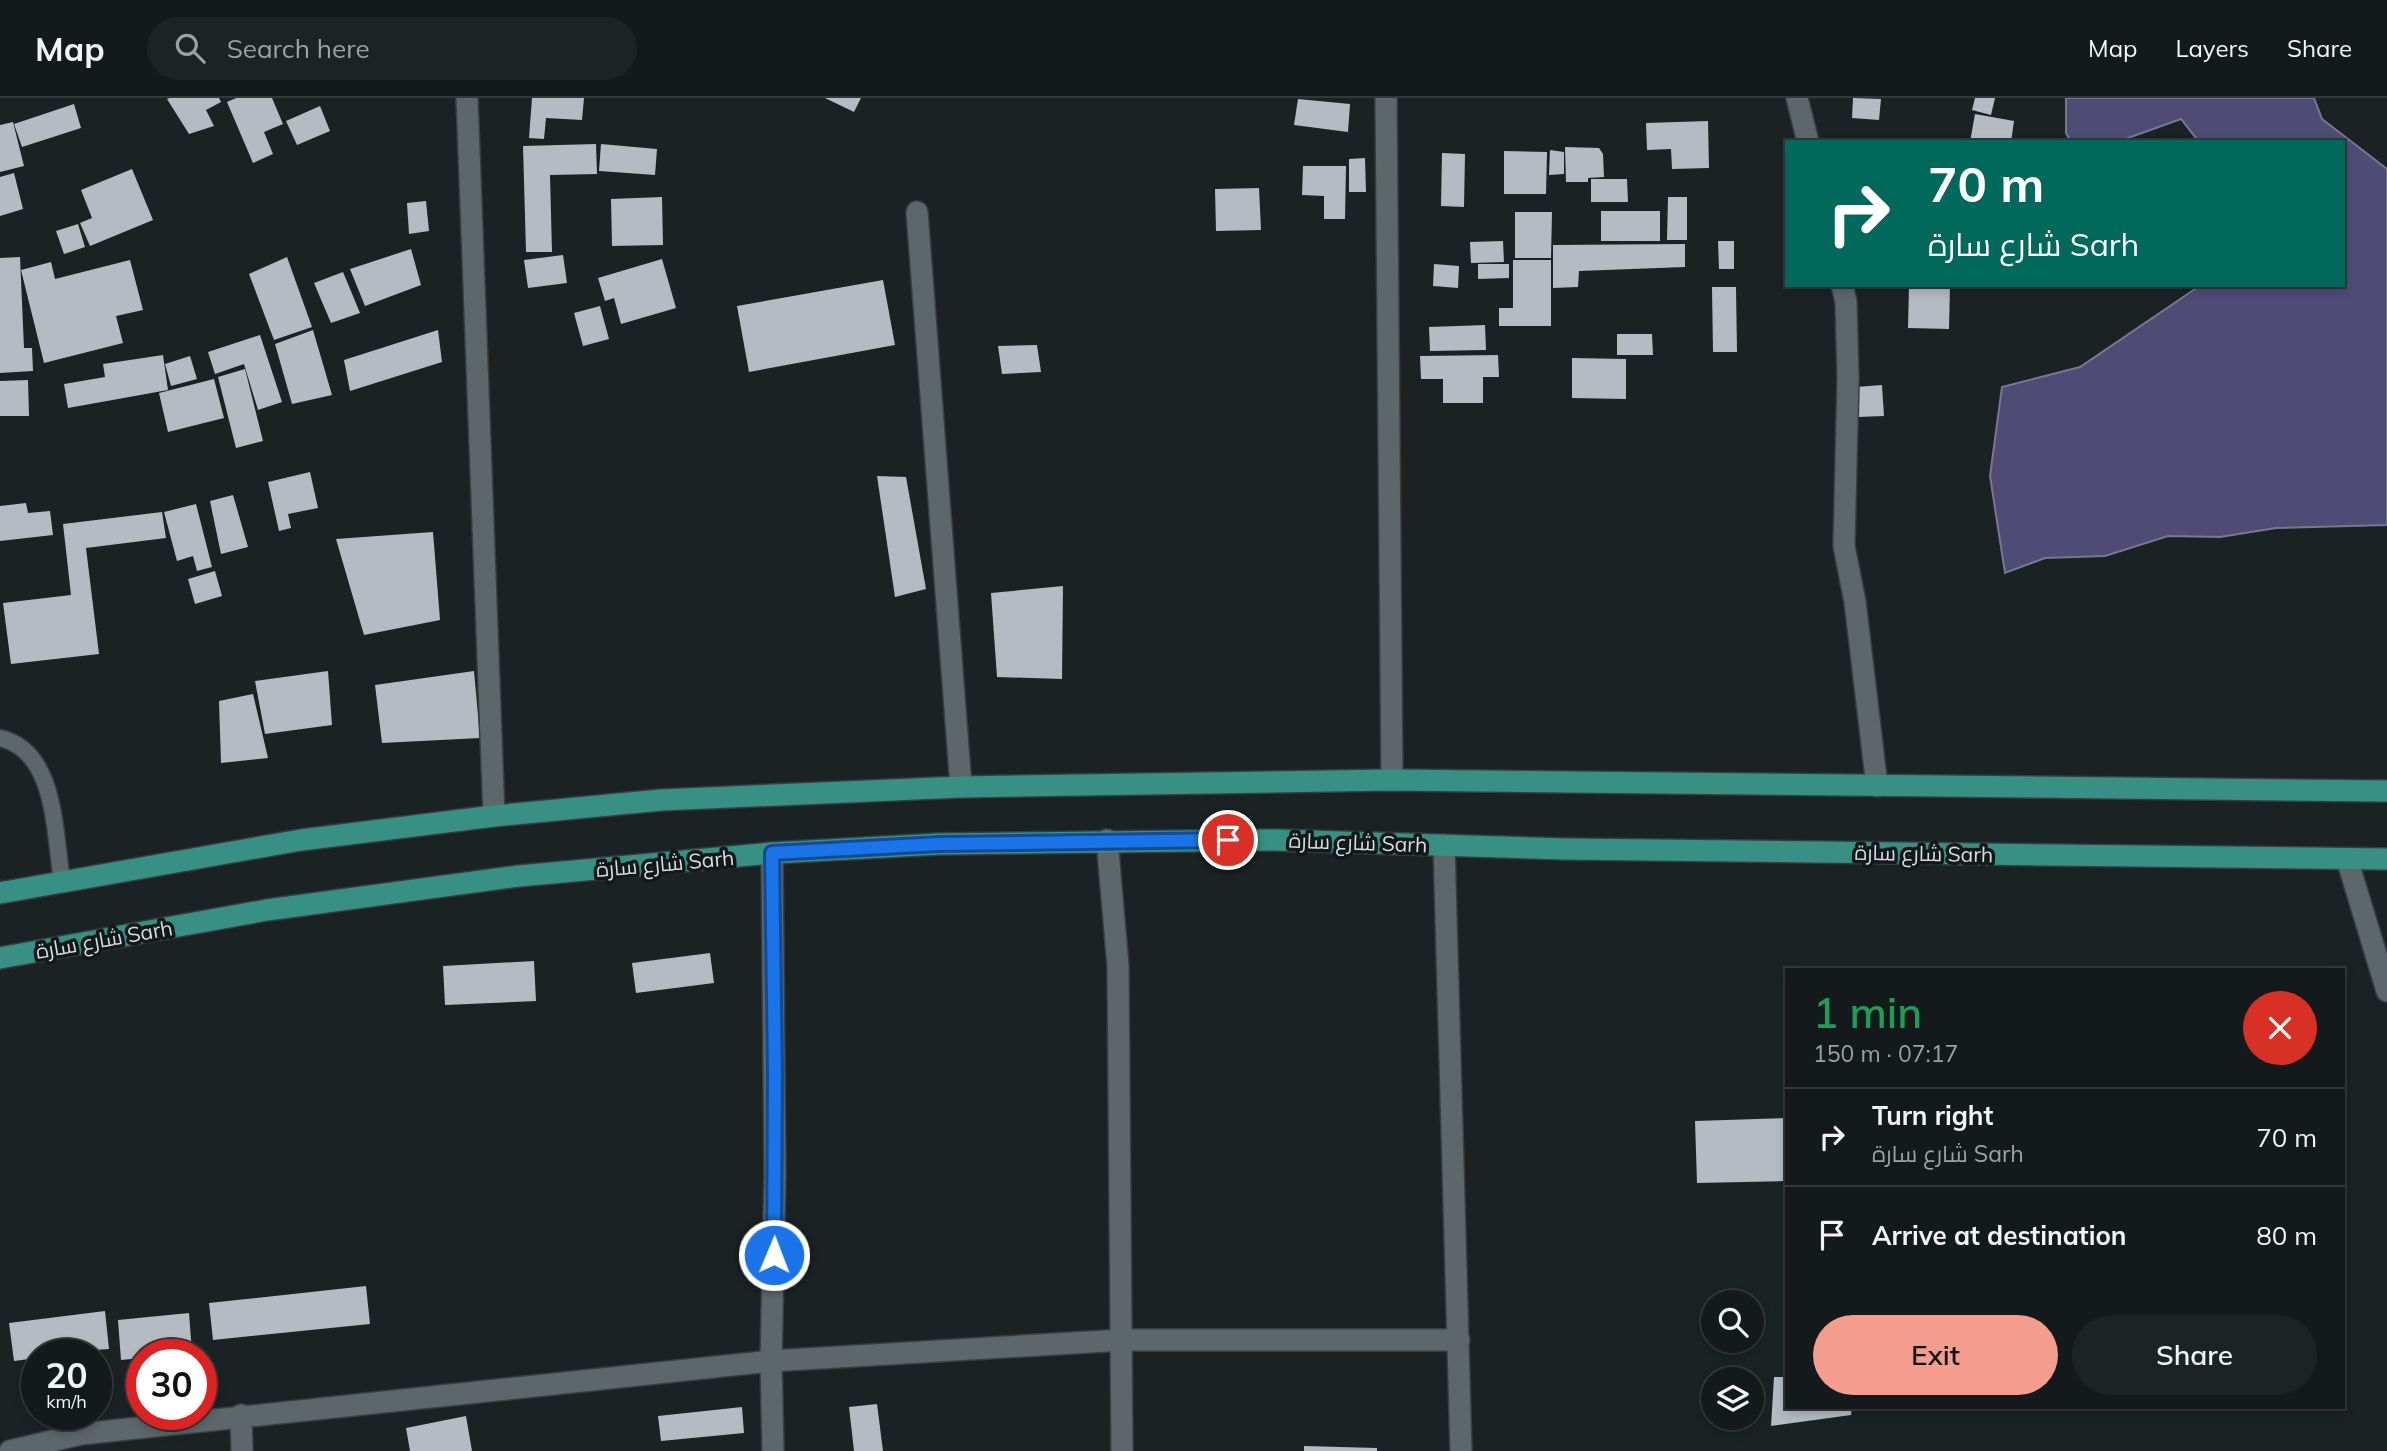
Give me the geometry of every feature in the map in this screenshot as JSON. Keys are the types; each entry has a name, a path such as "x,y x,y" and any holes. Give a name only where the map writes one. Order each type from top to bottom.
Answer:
{"highway":[{"path":"0,893 301,840 494,816 661,800 961,787 1392,780 2387,791"},
{"name":"شارع سارة Sarh","path":"0,958 267,910 519,876 772,853 939,844 1107,839 1565,849 2387,859"}],"street":[{"path":"467,98 494,816"},
{"path":"1385,98 1392,780"},
{"path":"1797,98 1808,140"},
{"path":"917,212 961,787"},
{"path":"1842,287 1846,302 1848,378 1844,546 1855,601 1877,786"},
{"path":"1107,839 1118,966 1124,1340 1122,1451"},
{"path":"1444,845 1461,1451"},
{"path":"772,853 775,1176 771,1361 773,1451"},
{"path":"2347,859 2387,991"},
{"path":"10,1451 81,1434 241,1415 771,1361 1124,1340 1459,1340"},
{"path":"241,1415 242,1451"}],"lane":[{"path":"0,738 35,759 47,786 62,880"}],"shaded area":[{"path":"2066,98 2314,98 2322,119 2387,169 2387,525 2276,528 2220,537 2168,536 2105,556 2045,558 2005,573 1990,476 2002,387 2080,367 2198,287 2345,287 2345,140 2197,140 2181,119 2123,140 2070,140 2066,133"}],"building":[{"path":"219,98 221,102 206,110 214,126 189,134 167,99"},
{"path":"236,98 272,98 283,124 264,132 273,154 253,163 227,102"},
{"path":"532,98 584,98 582,120 546,118 544,139 529,138"},
{"path":"825,98 861,98 854,112"},
{"path":"1853,98 1881,99 1879,120 1852,118"},
{"path":"1975,98 1995,98 1991,115 1972,110"},
{"path":"1298,99 1350,104 1348,132 1294,125"},
{"path":"74,104 81,128 22,147 14,124"},
{"path":"320,106 330,131 297,145 286,121"},
{"path":"1975,114 2014,121 2011,140 1970,140"},
{"path":"1708,121 1709,168 1672,169 1671,149 1647,150 1646,123"},
{"path":"13,122 24,166 0,172 0,125"},
{"path":"596,144 597,174 550,175 552,252 526,252 523,146"},
{"path":"601,144 657,149 655,175 599,171"},
{"path":"1565,147 1599,148 1603,154 1604,177 1588,178 1588,182 1566,182"},
{"path":"1550,150 1564,152 1564,174 1549,175"},
{"path":"1504,151 1547,152 1546,194 1504,194"},
{"path":"1442,153 1465,154 1464,207 1441,206"},
{"path":"1365,158 1366,192 1349,192 1349,159"},
{"path":"1303,166 1346,166 1345,219 1324,219 1324,196 1302,195"},
{"path":"132,169 153,220 90,246 80,223 92,218 81,190"},
{"path":"14,173 23,209 0,216 0,177"},
{"path":"1591,179 1627,179 1628,202 1591,202"},
{"path":"1259,188 1261,230 1216,231 1215,189"},
{"path":"662,197 663,245 612,246 611,199"},
{"path":"1668,197 1687,197 1687,240 1667,240"},
{"path":"426,201 429,231 409,234 407,203"},
{"path":"1601,211 1660,211 1660,241 1601,241"},
{"path":"1515,212 1552,212 1551,258 1515,258"},
{"path":"78,224 85,247 64,254 56,231"},
{"path":"1503,241 1504,262 1471,263 1470,242"},
{"path":"1718,241 1734,241 1734,269 1719,269"},
{"path":"1685,244 1685,267 1579,271 1578,287 1553,288 1553,245"},
{"path":"411,249 421,285 365,306 350,269"},
{"path":"563,255 567,283 528,288 524,260"},
{"path":"20,257 24,348 32,348 33,371 0,373 0,258"},
{"path":"287,257 312,327 274,340 249,274"},
{"path":"662,259 676,308 621,324 614,298 605,301 598,278"},
{"path":"130,260 143,310 116,316 123,343 44,363 21,270 51,262 55,279"},
{"path":"1513,260 1551,260 1551,326 1499,326 1499,308 1513,308"},
{"path":"1434,264 1459,266 1458,288 1433,286"},
{"path":"1478,264 1509,264 1509,278 1478,279"},
{"path":"343,272 360,313 331,323 314,283"},
{"path":"883,280 895,345 749,372 737,306"},
{"path":"1712,287 1736,287 1737,352 1713,352"},
{"path":"1909,287 1950,287 1949,329 1908,328"},
{"path":"600,306 609,339 583,346 574,313"},
{"path":"1485,325 1486,350 1430,351 1429,327"},
{"path":"313,330 332,395 292,404 275,344"},
{"path":"438,330 442,362 350,391 344,360"},
{"path":"1617,334 1652,334 1653,355 1617,355"},
{"path":"260,335 282,402 258,410 244,364 215,374 208,352"},
{"path":"1037,345 1041,372 1002,374 998,346"},
{"path":"163,355 168,390 68,408 64,384 105,377 103,364"},
{"path":"1498,355 1499,377 1483,377 1483,403 1443,403 1443,379 1421,379 1420,356"},
{"path":"190,356 197,379 171,386 165,364"},
{"path":"1572,358 1626,359 1626,399 1572,398"},
{"path":"245,369 263,441 236,448 218,377"},
{"path":"214,379 224,418 168,432 159,393"},
{"path":"28,380 29,416 0,416 0,381"},
{"path":"1882,385 1884,416 1858,417 1856,387"},
{"path":"310,472 318,508 288,514 291,528 279,531 268,482"},
{"path":"877,476 906,477 926,589 895,597"},
{"path":"233,495 248,547 221,554 210,501"},
{"path":"26,503 28,513 50,511 53,535 0,541 0,506"},
{"path":"196,504 212,567 197,571 193,556 177,561 164,512"},
{"path":"162,512 166,538 86,548 99,654 11,664 3,603 71,595 63,524"},
{"path":"433,532 440,620 364,635 336,539"},
{"path":"215,571 222,596 195,604 188,579"},
{"path":"1063,586 1062,679 997,677 991,593"},
{"path":"328,671 332,725 265,734 255,681"},
{"path":"474,671 480,738 382,743 375,685"},
{"path":"253,694 268,758 221,763 219,701"},
{"path":"710,953 714,983 636,993 632,963"},
{"path":"534,961 536,1001 445,1005 443,966"},
{"path":"1785,1118 1785,1181 1697,1183 1695,1121"},
{"path":"366,1286 370,1324 217,1340 213,1339 209,1303"},
{"path":"105,1311 108,1339 21,1339 21,1360 14,1361 9,1323"},
{"path":"189,1313 191,1339 126,1339 126,1360 121,1360 118,1320"},
{"path":"1774,1377 1785,1377 1785,1409 1852,1409 1851,1415 1771,1426"},
{"path":"877,1404 883,1451 854,1451 849,1407"},
{"path":"742,1407 744,1433 661,1441 658,1416"},
{"path":"466,1416 472,1451 410,1451 406,1428"},
{"path":"1304,1446 1377,1448 1377,1451 1304,1451"}],"route":[{"path":"774,1255 775,1023 772,853 1107,839 1228,840"}]}
